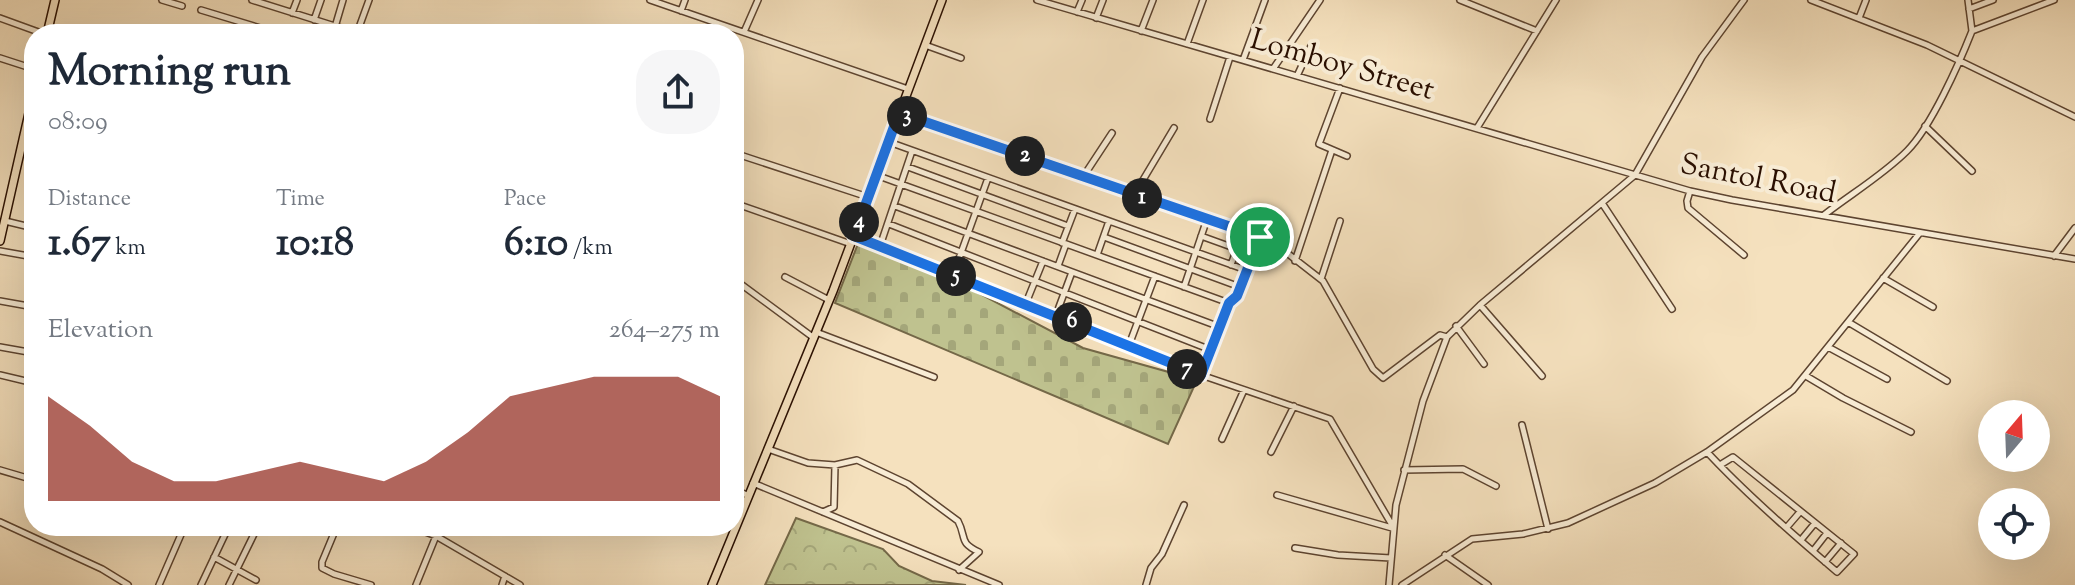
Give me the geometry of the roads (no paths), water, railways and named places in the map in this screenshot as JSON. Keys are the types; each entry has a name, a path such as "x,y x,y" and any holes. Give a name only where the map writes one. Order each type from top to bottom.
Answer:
{"main road":[{"path":"49,24 55,0"},
{"path":"744,508 853,240 942,0"},
{"path":"0,241 5,221 4,202 24,137"},
{"path":"712,585 732,536"}],"street":[{"path":"162,0 182,6"},
{"path":"252,0 326,24"},
{"path":"292,13 297,0"},
{"path":"314,20 321,0"},
{"path":"336,24 343,0"},
{"path":"361,24 369,0"},
{"path":"650,0 720,24"},
{"path":"681,11 685,0"},
{"path":"758,0 744,32 908,89"},
{"name":"Lomboy Street","path":"1038,0 1635,175"},
{"path":"1077,12 1082,0"},
{"path":"1096,18 1103,0"},
{"path":"1141,31 1153,0"},
{"path":"1187,44 1203,0"},
{"path":"1243,60 1265,0"},
{"path":"1273,69 1320,0"},
{"path":"1460,0 1537,31"},
{"path":"1477,128 1556,0"},
{"name":"Santol Road","path":"1744,0 1697,64 1635,175 1690,191 2075,259"},
{"path":"1811,0 1914,39 2075,117"},
{"path":"1859,18 1866,0"},
{"path":"1823,215 1901,157 1915,142 1960,62 1972,31 1968,0"},
{"path":"1972,31 2054,0"},
{"path":"1969,9 1990,1"},
{"path":"201,10 243,24"},
{"path":"0,18 24,26"},
{"path":"925,45 961,58"},
{"path":"1297,76 1311,46"},
{"path":"1210,119 1230,57"},
{"path":"0,58 24,66"},
{"path":"1340,88 1319,142 1347,156"},
{"path":"899,113 1272,241 1321,279 1373,369 1383,378 1440,335 1447,337"},
{"path":"1925,126 1972,171"},
{"path":"1134,195 1174,128"},
{"path":"1083,177 1112,133"},
{"path":"889,142 1246,270"},
{"path":"1295,261 1332,150"},
{"path":"880,246 912,151"},
{"path":"744,156 868,197"},
{"path":"908,167 1068,226"},
{"path":"876,175 1229,303"},
{"path":"1389,585 1392,526 1404,470 1433,370 1447,337 1480,305 1635,175"},
{"path":"953,275 988,178"},
{"path":"1690,191 1688,208 1744,255"},
{"path":"1602,203 1672,309"},
{"path":"744,206 880,246 1201,375 1323,415 1336,425 1392,526"},
{"path":"895,206 1220,327"},
{"path":"1058,266 1075,209"},
{"path":"1184,287 1207,219"},
{"path":"5,221 24,226"},
{"path":"1097,255 1109,221"},
{"path":"1321,279 1340,221"},
{"path":"889,224 1211,350"},
{"path":"2054,256 2075,228"},
{"path":"1231,265 1243,231"},
{"path":"1402,585 1412,583 1445,555 1472,539 1523,534 1568,523 1641,489 1707,452 1786,397 1919,233"},
{"path":"1201,236 1237,249"},
{"path":"1104,237 1240,287"},
{"path":"1201,375 1229,303 1237,296 1260,237"},
{"path":"0,251 24,255"},
{"path":"1026,303 1043,261"},
{"path":"1056,315 1072,272"},
{"path":"1129,345 1155,276"},
{"path":"785,277 829,300"},
{"path":"1883,278 1933,307"},
{"path":"744,286 815,335 934,377"},
{"path":"0,301 24,305"},
{"path":"1480,305 1542,376"},
{"path":"1848,322 1947,381"},
{"path":"1456,326 1484,364"},
{"path":"0,347 24,351"},
{"path":"1828,347 1887,379"},
{"path":"0,375 24,381"},
{"path":"1806,376 1911,432"},
{"path":"1222,439 1244,390"},
{"path":"1271,452 1294,406"},
{"path":"1522,425 1548,529"},
{"path":"768,449 797,461 835,465 855,460 896,477 958,521 963,542 979,552 959,570"},
{"path":"1707,452 1720,465 1825,562 1839,572 1854,554 1732,456 1720,465"},
{"path":"822,513 834,507 835,465"},
{"path":"1404,470 1463,469 1496,486"},
{"path":"0,470 24,477"},
{"path":"753,483 999,585"},
{"path":"744,494 749,496"},
{"path":"1277,495 1392,526"},
{"path":"1146,585 1151,568 1162,554 1184,505"},
{"path":"1787,527 1800,512"},
{"path":"0,522 24,533"},
{"path":"1801,540 1815,523"},
{"path":"1813,551 1827,533"},
{"path":"30,536 102,569 128,585"},
{"path":"159,585 180,536"},
{"path":"201,585 224,536"},
{"path":"229,585 253,536"},
{"path":"333,536 322,568 371,585"},
{"path":"416,585 436,536 520,585"},
{"path":"1825,562 1841,543"},
{"path":"1295,548 1338,555 1391,558"},
{"path":"1445,555 1488,585"},
{"path":"214,557 256,580"},
{"path":"502,585 505,576"}]}
